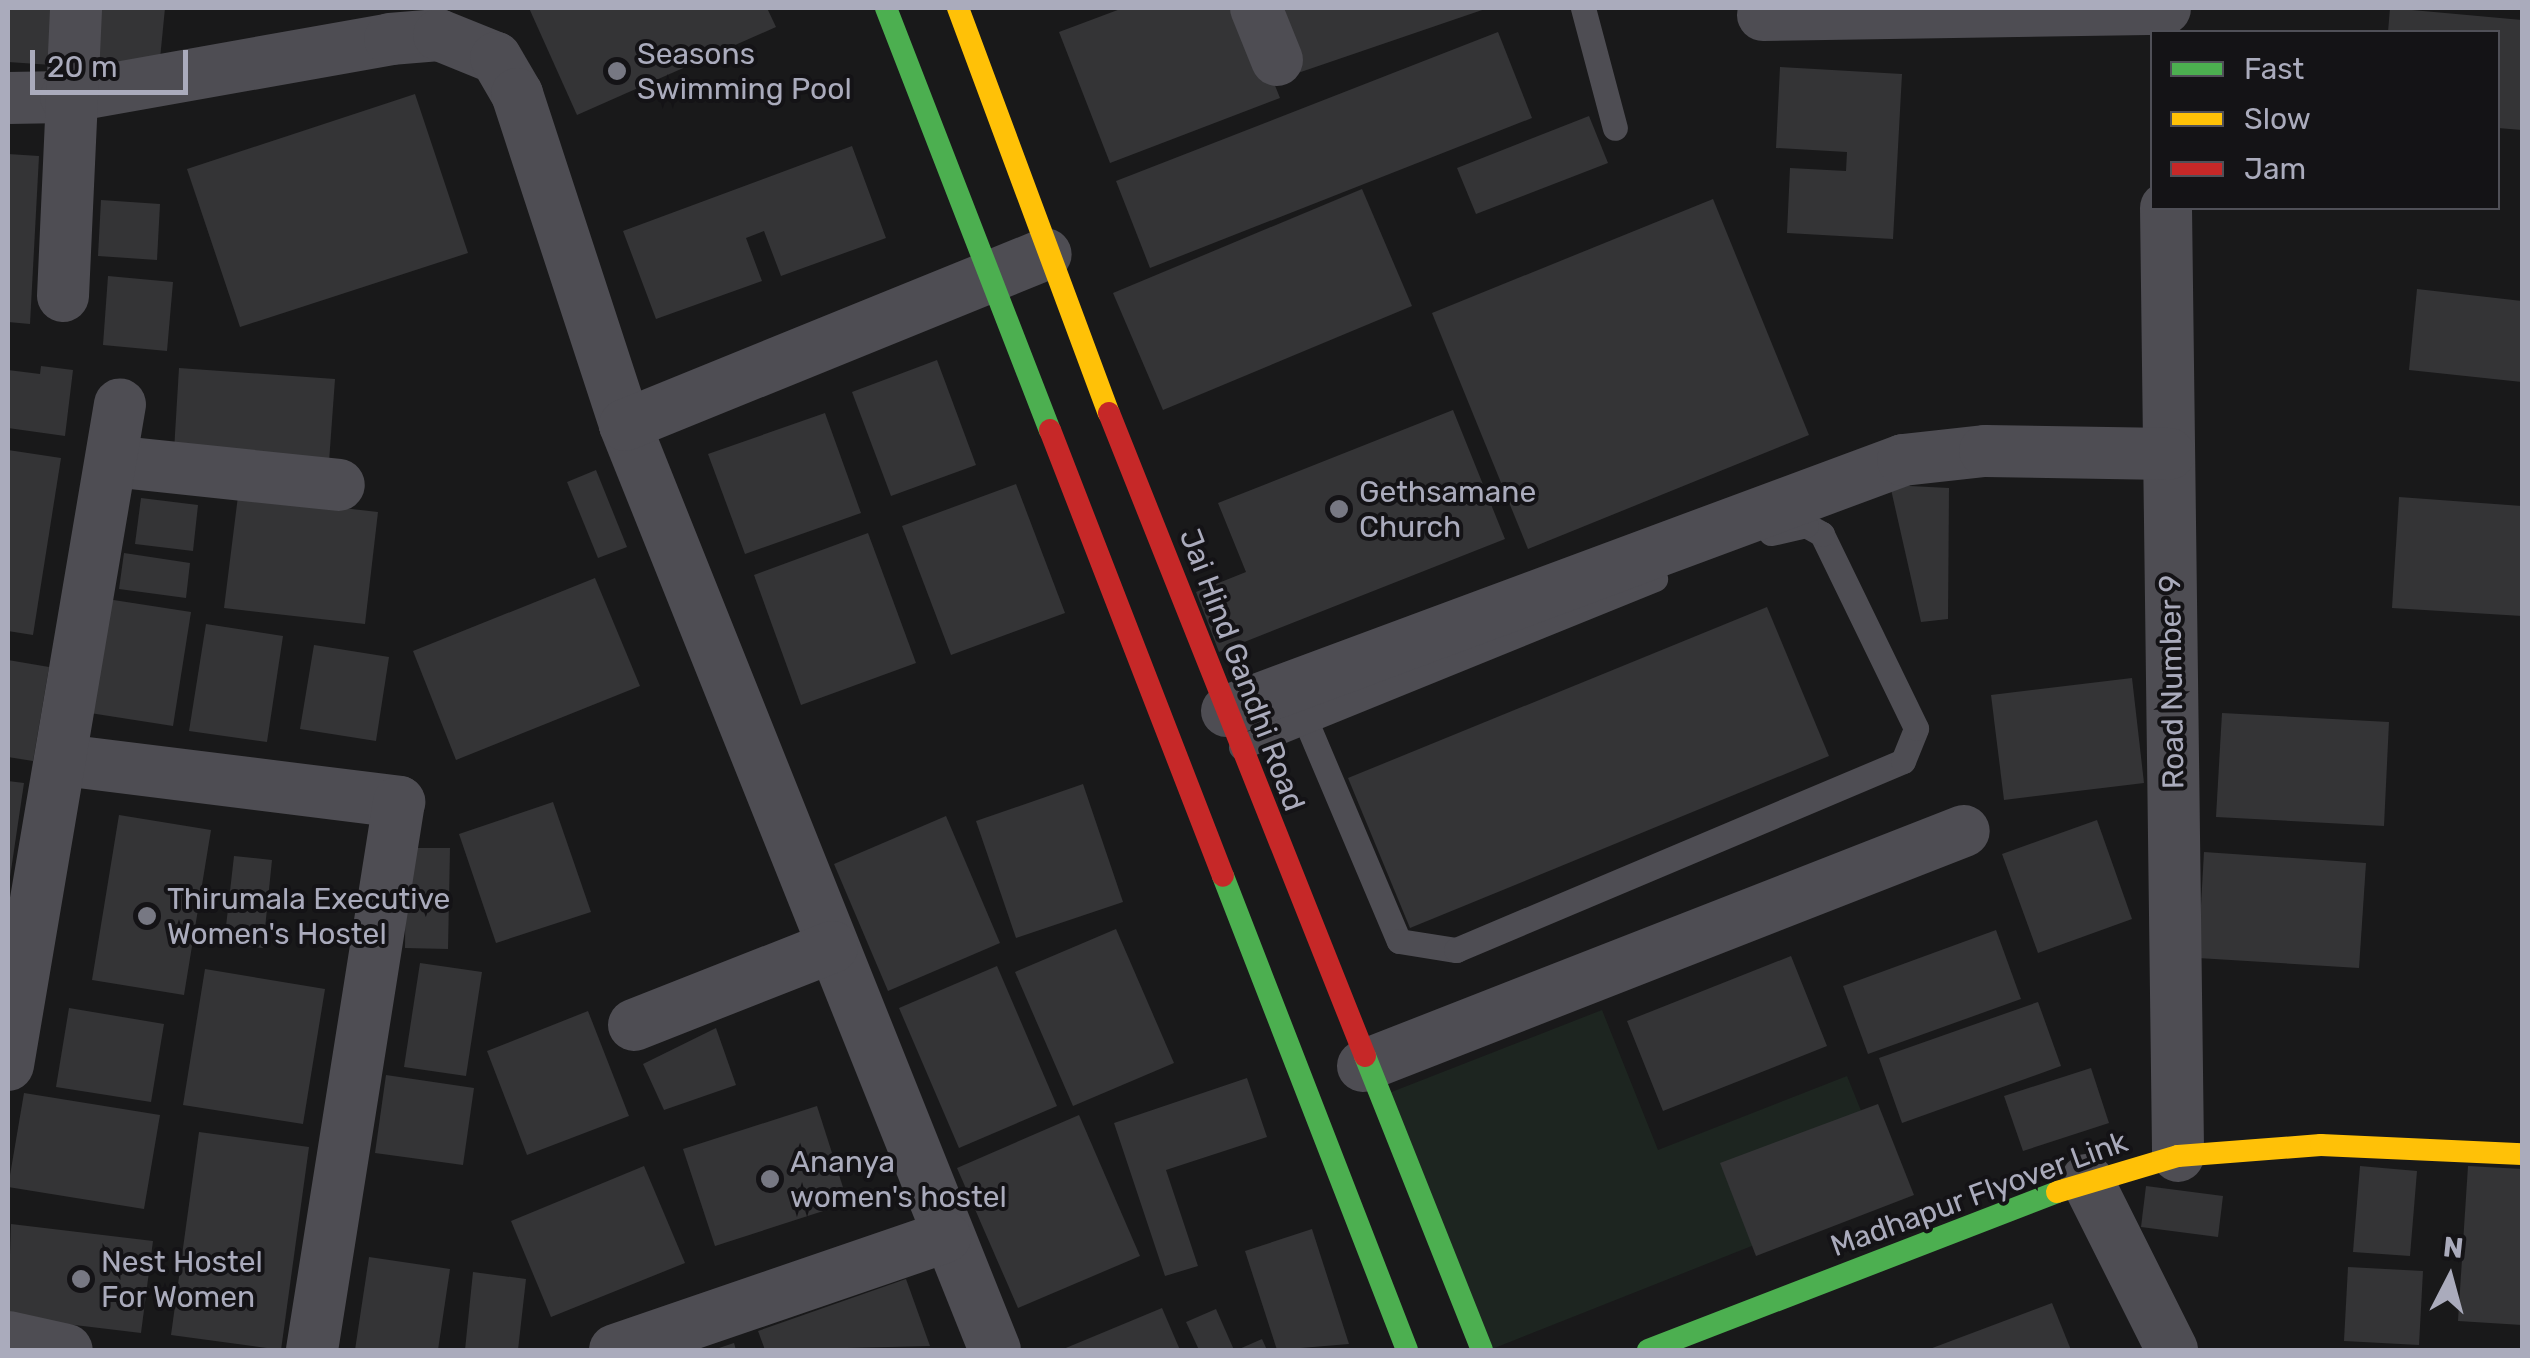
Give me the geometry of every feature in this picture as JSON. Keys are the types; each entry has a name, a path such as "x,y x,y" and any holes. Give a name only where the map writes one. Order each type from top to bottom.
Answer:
{"street":[{"path":"63,296 66,97 76,8"},
{"path":"886,8 986,278 1407,1350"},
{"name":"Jai Hind Gandhi Road","path":"958,8 1046,254 1364,1066 1482,1350"},
{"path":"1256,8 1277,60"},
{"path":"1763,14 2165,16"},
{"path":"8,98 66,97 390,39 439,35 496,58 517,94 625,425 945,1236 995,1350"},
{"name":"Road Number 9","path":"2166,210 2178,1156"},
{"path":"625,425 1046,254"},
{"path":"8,1065 63,760 120,404"},
{"path":"1234,729 1784,513 1903,460 2169,454"},
{"path":"111,462 338,484"},
{"path":"63,760 399,802 312,1350"},
{"path":"1364,1066 1964,831"},
{"path":"634,1024 832,947"},
{"name":"Madhapur Flyover Link","path":"1648,1350 2087,1180 2178,1156 2321,1145 2522,1154"},
{"path":"2087,1180 2172,1350"},
{"path":"615,1350 945,1236"},
{"path":"8,1337 66,1350"}],"lane":[{"path":"1583,8 1615,128"},
{"path":"1234,729 1306,719 1784,513 1822,534 1916,728 1903,760 1456,950 1400,941 1306,719"}],"shaded area":[{"path":"1602,1010 1658,1150 1847,1076 1893,1190 1492,1349 1389,1093"}],"building":[{"path":"8,8 56,8 52,65 8,62"},
{"path":"94,8 165,8 159,69 88,63"},
{"name":"Seasons Swimming Pool","path":"529,8 767,8 776,27 577,115"},
{"path":"1123,8 1244,8 1280,98 1110,163 1059,32"},
{"path":"1269,8 1488,8 1292,75"},
{"path":"2390,8 2522,20 2522,130 2500,128 2500,30 2388,30"},
{"path":"1498,32 1532,118 1150,268 1116,181"},
{"path":"1780,67 1902,74 1893,239 1787,233 1790,168 1846,171 1847,152 1776,148"},
{"path":"415,94 468,253 240,327 187,169"},
{"path":"1589,116 1608,163 1476,214 1457,168"},
{"path":"852,146 886,238 781,276 764,231 746,238 762,281 656,319 623,231"},
{"path":"8,154 39,156 30,324 8,322"},
{"path":"1362,189 1412,306 1163,410 1113,293"},
{"path":"1713,199 1809,435 1528,549 1432,313"},
{"path":"101,200 160,204 157,260 98,256"},
{"path":"108,276 173,282 167,351 103,345"},
{"path":"2417,289 2522,301 2522,382 2409,370"},
{"path":"937,360 976,465 891,496 852,392"},
{"path":"41,366 73,370 65,436 8,428 8,370 40,374"},
{"path":"179,368 335,379 329,462 174,451"},
{"path":"1453,410 1505,539 1219,652 1196,592 1246,572 1218,503"},
{"path":"825,413 861,513 745,554 708,454"},
{"path":"8,450 61,458 33,635 8,631"},
{"path":"596,470 627,547 598,558 567,482"},
{"path":"1016,484 1065,613 951,655 902,526"},
{"path":"1890,485 1949,488 1948,619 1921,622"},
{"path":"238,496 378,512 365,624 224,608"},
{"path":"2399,497 2522,506 2522,616 2392,608"},
{"path":"141,498 198,505 193,551 135,544"},
{"path":"868,533 916,663 801,705 754,575"},
{"path":"124,553 190,563 186,598 119,589"},
{"path":"595,578 640,686 456,760 413,651"},
{"path":"107,599 191,612 173,726 90,713"},
{"path":"1767,607 1829,756 1410,928 1348,778"},
{"path":"206,624 283,636 267,742 189,731"},
{"path":"314,645 389,657 376,741 300,729"},
{"path":"8,660 49,667 33,761 8,757"},
{"path":"2132,678 2144,783 2004,800 1991,695"},
{"path":"2222,713 2389,722 2384,826 2216,817"},
{"path":"8,781 24,783 10,877 8,876"},
{"path":"1083,784 1123,902 1016,938 976,821"},
{"path":"553,802 591,912 496,943 459,834"},
{"path":"119,815 211,830 184,995 92,980"},
{"path":"946,816 1000,943 888,991 834,864"},
{"path":"2097,820 2132,919 2038,953 2002,854"},
{"path":"406,848 450,848 448,949 405,948"},
{"path":"2204,852 2366,863 2359,968 2198,958"},
{"path":"234,856 272,860 263,948 224,944"},
{"path":"1116,929 1174,1063 1073,1106 1015,972"},
{"path":"1996,930 2021,999 1868,1054 1843,986"},
{"path":"1791,956 1827,1046 1663,1111 1627,1021"},
{"path":"420,963 482,972 466,1076 404,1067"},
{"path":"997,966 1057,1106 959,1148 899,1008"},
{"path":"205,969 325,989 303,1124 183,1105"},
{"path":"2038,1002 2061,1066 1902,1123 1879,1058"},
{"path":"69,1008 164,1024 151,1102 56,1087"},
{"path":"588,1011 629,1116 527,1155 487,1051"},
{"path":"716,1028 736,1085 664,1110 643,1064"},
{"path":"2091,1068 2109,1123 2023,1151 2004,1096"},
{"path":"386,1075 474,1088 463,1165 375,1153"},
{"path":"1247,1078 1267,1137 1166,1170 1198,1266 1165,1276 1114,1123"},
{"path":"24,1093 160,1115 144,1209 8,1187"},
{"path":"1878,1104 1914,1195 1756,1256 1720,1163"},
{"path":"817,1106 848,1203 715,1246 683,1149"},
{"path":"1079,1115 1140,1256 1018,1308 957,1168"},
{"path":"199,1132 309,1147 281,1350 171,1335"},
{"path":"644,1166 685,1263 551,1317 511,1221"},
{"path":"2360,1166 2417,1171 2410,1256 2353,1252"},
{"path":"2468,1166 2522,1169 2522,1325 2458,1321"},
{"path":"2146,1186 2223,1196 2218,1237 2141,1227"},
{"path":"11,1224 153,1241 141,1333 8,1317"},
{"path":"1312,1229 1349,1344 1277,1350 1245,1251"},
{"path":"369,1257 450,1269 438,1350 355,1350"},
{"path":"2348,1267 2423,1271 2419,1345 2344,1341"},
{"path":"473,1272 526,1279 518,1350 465,1350"},
{"path":"906,1279 930,1346 765,1350 758,1331"},
{"path":"2052,1303 2071,1350 1927,1350"},
{"path":"1162,1308 1180,1350 1061,1350"},
{"path":"1216,1309 1234,1350 1199,1350 1186,1322"},
{"path":"1262,1339 1267,1350 1237,1350"},
{"path":"734,1343 736,1350 713,1350"}],"traffic: fast":[{"path":"886,8 1050,430"},
{"path":"1223,876 1407,1350"},
{"path":"1365,1056 1482,1350"},
{"path":"1648,1350 2057,1192"}],"traffic: slow":[{"path":"958,8 1109,413"},
{"path":"2057,1192 2178,1156 2321,1145 2522,1154"}],"traffic: jam":[{"path":"1109,413 1365,1056"},
{"path":"1050,430 1223,876"}],"place":[{"name":"Seasons Swimming Pool","path":"617,71"},
{"name":"Gethsamane Church","path":"1339,509"},
{"name":"Thirumala Executive Women's Hostel","path":"147,916"},
{"name":"Ananya women's hostel","path":"770,1179"},
{"name":"Nest Hostel For Women","path":"81,1279"}]}
